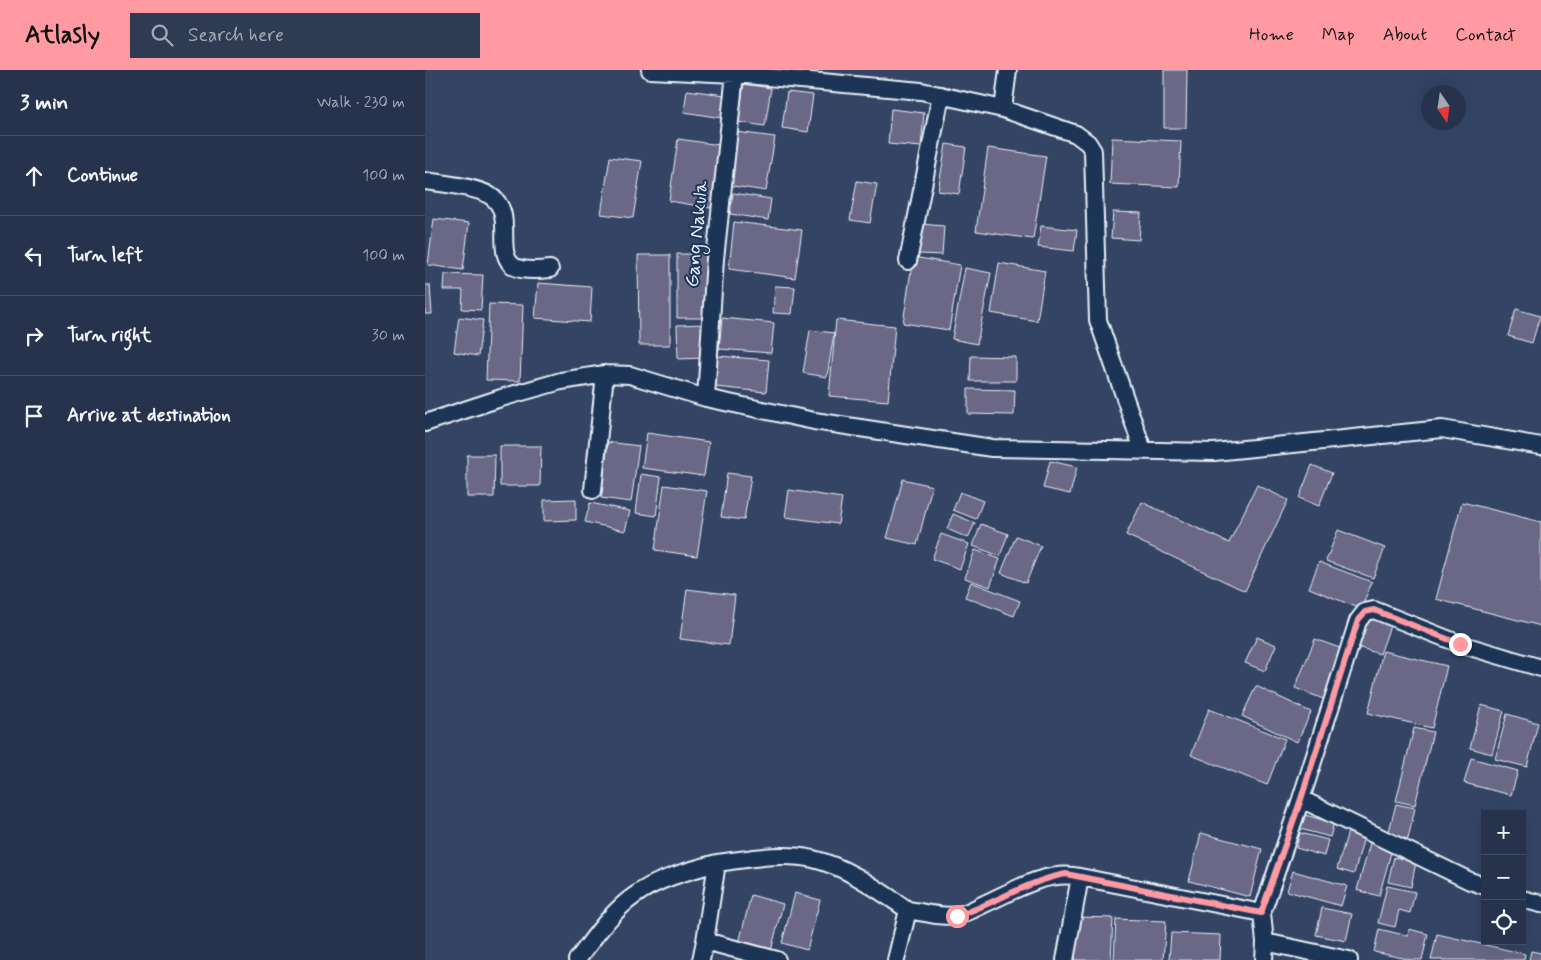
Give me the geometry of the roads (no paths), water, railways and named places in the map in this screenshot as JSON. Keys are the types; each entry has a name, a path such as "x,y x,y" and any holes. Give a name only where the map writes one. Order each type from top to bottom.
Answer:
{"street":[{"path":"650,70 735,74 921,91 1003,109 1076,134 1088,143 1093,152 1098,320 1143,450"},
{"path":"1003,109 1008,70"},
{"name":"Gang Nakula","path":"706,398 715,259 735,74"},
{"path":"908,261 941,95"},
{"path":"425,181 459,186 489,194 498,203 503,214 506,257 515,267 536,270 550,269"},
{"path":"593,490 605,374"},
{"path":"425,423 561,380 605,374 630,375 706,398 814,421 992,448 1214,452 1442,429 1541,446"},
{"path":"1264,960 1265,942 1261,913 1301,799 1358,620 1365,612 1374,610 1460,644 1541,668"},
{"path":"1301,799 1481,884"},
{"path":"577,960 618,910 635,895 666,879 717,863 751,858 787,856 812,859 837,867 908,910 943,915 957,916 969,912 1039,880 1066,874 1261,913"},
{"path":"701,960 717,863"},
{"path":"1065,960 1080,877"},
{"path":"1526,900 1541,904"},
{"path":"896,960 908,910"},
{"path":"705,941 777,960"},
{"path":"1265,942 1349,960"}]}
